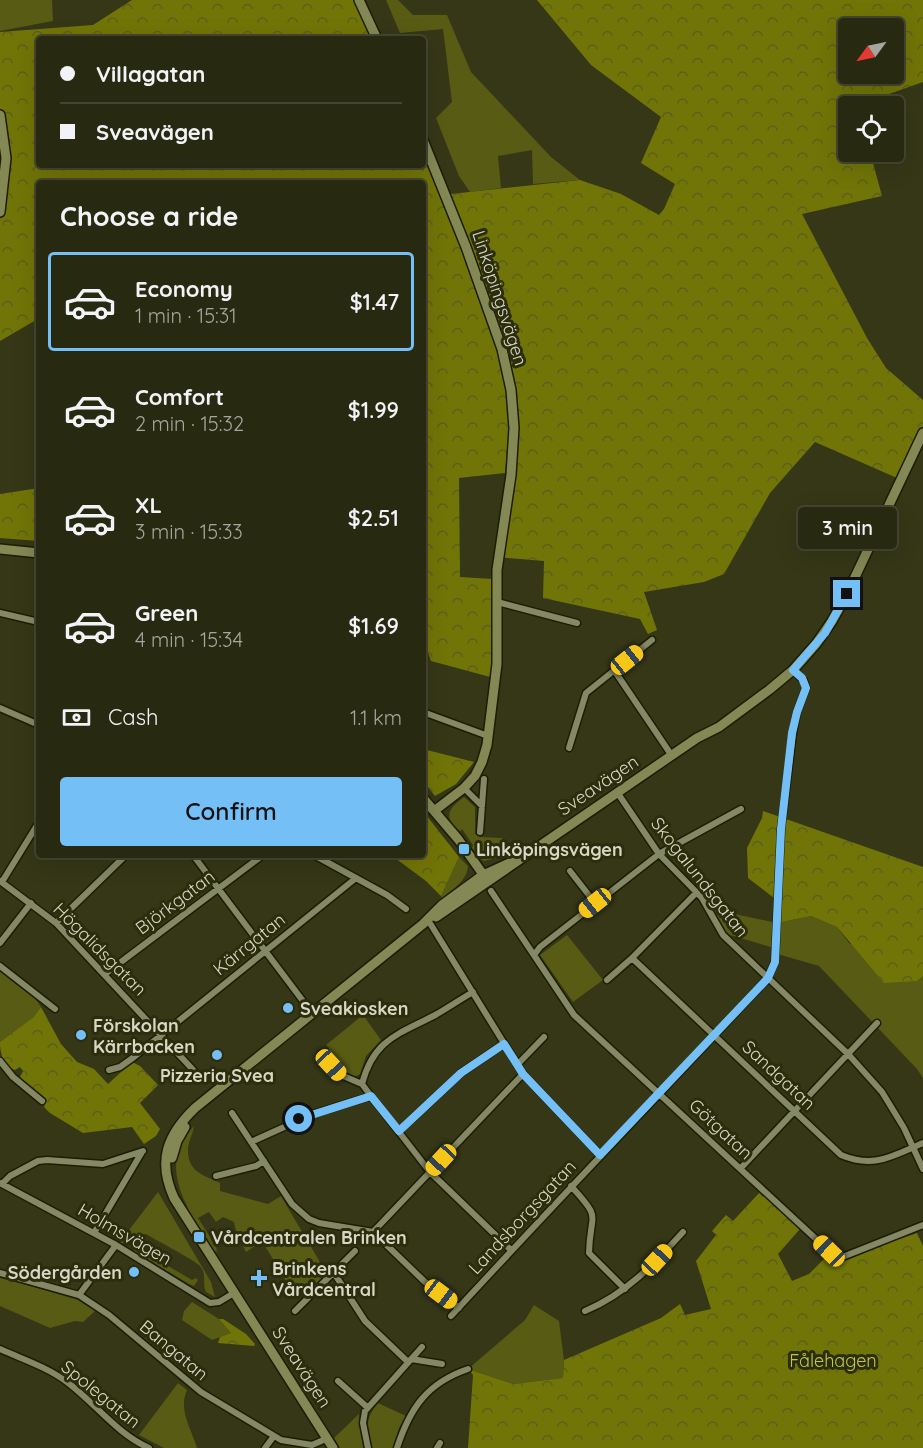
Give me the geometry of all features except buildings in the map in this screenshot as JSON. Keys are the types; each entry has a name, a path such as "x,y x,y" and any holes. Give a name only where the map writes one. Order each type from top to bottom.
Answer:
{"main road":[{"path":"359,0 376,36"},
{"path":"0,115 6,158 0,212"},
{"name":"Linköpingsvägen","path":"426,147 447,194 506,363 511,390 513,444 497,570 497,664 488,736 480,768 464,788 434,811"},
{"name":"Sveavägen","path":"333,1448 184,1212 172,1173 174,1150 182,1131 215,1093 428,920 442,905 487,882 494,868 518,859 697,738 713,731 793,670 816,644 842,604 923,433"},
{"path":"0,549 36,553"},
{"path":"426,802 487,882"}],"street":[{"path":"497,602 577,623"},
{"path":"0,613 36,621"},
{"path":"568,748 586,693 652,640"},
{"path":"615,670 672,756"},
{"name":"Landsborgsgatan","path":"451,1316 768,978 775,962 781,829 792,733 806,688 802,678 793,670"},
{"path":"0,708 36,725"},
{"path":"426,713 488,736"},
{"path":"480,832 484,779"},
{"path":"464,788 482,806"},
{"name":"Skogalundsgatan","path":"617,792 659,854 697,892 723,935 848,1054 882,1092 914,1147 923,1169"},
{"path":"534,954 659,854 741,809"},
{"path":"1,882 36,827"},
{"path":"56,923 123,858"},
{"path":"195,858 312,1013"},
{"name":"Björkgatan","path":"105,974 259,858"},
{"path":"319,858 392,898 406,909"},
{"path":"570,871 595,903"},
{"name":"Kärrgatan","path":"109,1070 120,1067 356,878"},
{"name":"Högalidsgatan","path":"1,882 56,923 196,1073"},
{"name":"Götgatan","path":"487,882 569,1010 835,1255 845,1256 923,1225"},
{"path":"607,980 697,892"},
{"path":"0,943 31,903"},
{"path":"428,920 523,1074 600,1155"},
{"name":"Sandgatan","path":"632,958 841,1155 853,1160 874,1162 923,1143"},
{"path":"0,966 55,1009"},
{"path":"362,1084 369,1061 385,1043 405,1029 473,992"},
{"path":"741,1168 877,1023"},
{"path":"517,1065 544,1037"},
{"path":"399,1131 461,1073 504,1044"},
{"path":"321,1054 341,1075 362,1084 429,1172 512,1250"},
{"path":"0,1061 13,1077 42,1101"},
{"path":"373,1232 523,1074"},
{"path":"251,1142 306,1117 371,1096"},
{"path":"232,1113 292,1204 300,1212 319,1223 373,1232 425,1282 459,1308"},
{"path":"1,1183 38,1161 103,1164 143,1151 94,1233"},
{"path":"216,1176 256,1166 264,1161"},
{"name":"Holmsvägen","path":"1,1183 116,1245 210,1303 219,1302 234,1293"},
{"path":"571,1186 588,1204 594,1215 590,1253 625,1289"},
{"path":"585,1311 625,1289 646,1271 683,1232"},
{"path":"79,1295 116,1245"},
{"path":"295,1311 355,1251"},
{"name":"Bangatan","path":"0,1273 79,1295 109,1315 201,1392 274,1436 304,1445 317,1444 328,1438"},
{"path":"334,1273 365,1321 410,1360 442,1364"},
{"path":"368,1448 363,1423 367,1407 422,1347"},
{"name":"Spolegatan","path":"0,1349 61,1378 130,1439 149,1448"},
{"path":"397,1448 410,1414 419,1401 440,1382 468,1369"},
{"path":"338,1381 367,1407"},
{"path":"265,1448 274,1436"}],"shaded area":[{"path":"0,0 52,0 53,21 0,31"},
{"path":"386,0 398,0 413,15 447,15 471,72 551,157 580,180 533,184 532,150 498,156 501,188 470,192 459,176 436,118 452,102 443,29 400,33"},
{"path":"464,797 475,807 475,834 480,837 502,838 514,854 484,861 479,858 462,829 460,831 454,826 449,817 451,809"},
{"path":"459,857 468,866 465,876 442,898 441,896"},
{"path":"713,907 720,911 777,923 811,916 837,927 849,943 917,981 923,976 923,1078 819,966 774,953 774,948 730,935 722,928"},
{"path":"567,935 603,980 573,1002 540,955"},
{"path":"0,970 35,998 41,1007 35,1017 0,1042"},
{"path":"363,1015 381,1040 366,1056 360,1074 349,1077 330,1060 329,1048 326,1045"},
{"path":"194,1126 188,1147 191,1163 202,1175 220,1183 220,1191 268,1204 281,1196 327,1274 306,1295 294,1294 262,1241 246,1252 237,1235 234,1222 223,1217 216,1222 209,1212 198,1218 216,1246 217,1252 213,1250 186,1205 176,1173 177,1157 182,1141"},
{"path":"158,1192 211,1282 215,1297 206,1292 200,1266 183,1255 146,1234 124,1244 120,1242"},
{"path":"137,1244 141,1245 139,1249 192,1280 196,1278 198,1280 194,1286 189,1284 134,1251"},
{"path":"0,1277 78,1300 95,1311 83,1322 75,1321 50,1328 0,1306"},
{"path":"192,1302 219,1319 231,1333 212,1340 182,1320 184,1311"},
{"path":"534,1305 559,1321 564,1360 563,1378 513,1384 468,1369 525,1320"},
{"path":"178,1383 187,1390 184,1405 186,1419 197,1448 164,1448 139,1435"},
{"path":"378,1403 406,1416 399,1428 393,1448 372,1448 368,1424 370,1414"},
{"path":"359,1414 363,1448 340,1448 334,1438"}],"green space":[{"path":"132,0 354,0 371,36 36,36 36,168 426,168 426,159 442,195 580,180 621,194 659,215 675,184 641,163 661,117 591,65 537,0 923,0 923,82 883,96 838,96 838,162 873,162 882,196 802,214 867,338 886,368 923,400 923,428 897,478 815,442 770,493 724,574 704,582 644,592 657,630 648,634 640,619 543,598 544,561 495,557 515,475 509,426 505,473 459,478 460,577 493,579 494,678 431,661 426,647 426,180 36,180 36,320 0,341 0,216 6,180 0,113 0,32 93,25"},
{"path":"36,488 36,541 0,538 0,494"},
{"path":"426,750 474,762 456,784 435,796 426,785"},
{"path":"763,811 923,867 923,976 917,981 884,983 837,927 811,916 777,923 774,898 748,878 747,848 762,818"},
{"path":"426,815 459,857 441,896 426,881 395,858 426,858"},
{"path":"41,1007 61,1044 77,1062 94,1069 108,1084 132,1062 140,1066 158,1085 140,1103 160,1129 156,1136 144,1144 132,1127 83,1133 44,1107 47,1100 23,1081 20,1077 23,1071 20,1067 15,1070 5,1062 0,1042 34,1017"},
{"name":"Fålehagen","path":"760,1192 800,1229 778,1254 792,1281 809,1274 828,1255 837,1260 917,1233 923,1246 923,1448 468,1448 473,1375 468,1369 513,1384 563,1378 564,1360 661,1318 680,1304 685,1315 711,1309 696,1261 716,1235 712,1231 726,1215 733,1221"},
{"path":"219,1319 223,1319 246,1334 255,1344 254,1346 218,1343 220,1337 231,1333"}],"place":[{"name":"Linköpingsvägen","path":"464,849"},
{"name":"Sveakiosken","path":"288,1008"},
{"name":"Förskolan Kärrbacken","path":"81,1035"},
{"name":"Pizzeria Svea","path":"217,1055"},
{"name":"Vårdcentralen Brinken","path":"199,1237"},
{"name":"Södergården","path":"134,1272"},
{"name":"Brinkens Vårdcentral","path":"259,1278"}],"route":[{"path":"299,1119 371,1096 399,1131 461,1073 477,1060 504,1044 523,1074 600,1155 768,978 772,969 775,962 781,829 792,733 806,688 802,678 793,670 825,633 847,594"}]}
